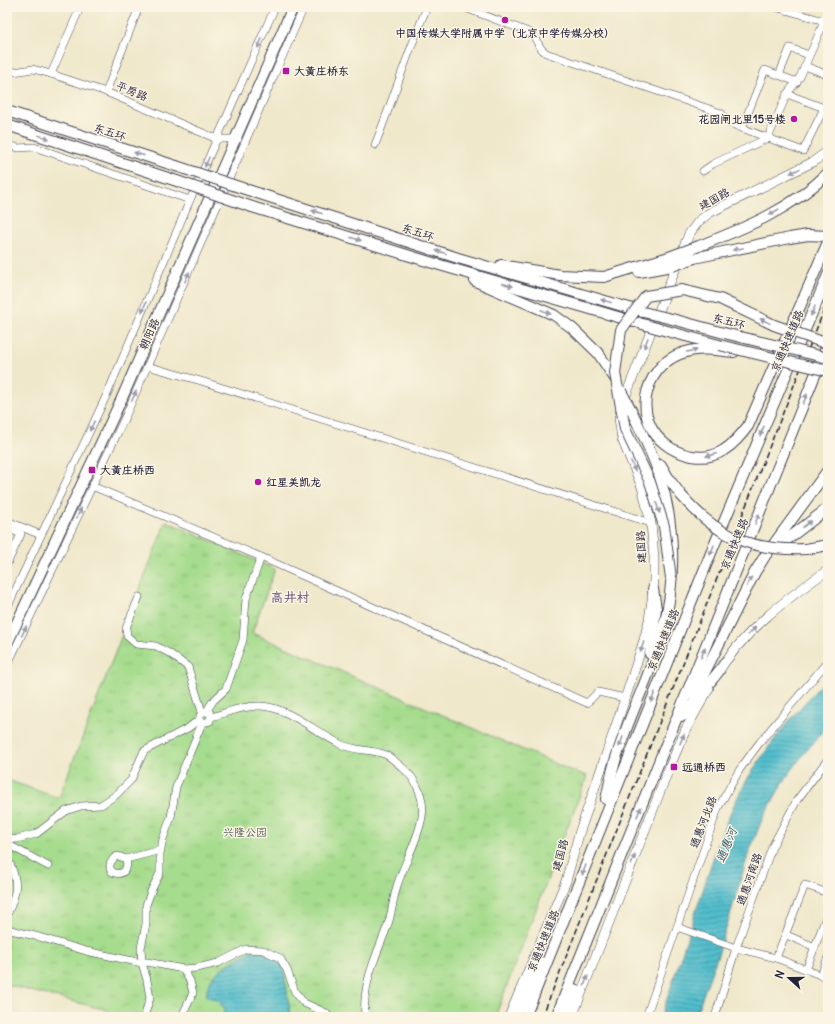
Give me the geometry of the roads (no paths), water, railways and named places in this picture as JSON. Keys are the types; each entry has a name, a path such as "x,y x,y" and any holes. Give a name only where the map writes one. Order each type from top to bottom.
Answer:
{"highway":[{"name":"朝阳路","path":"7,644 122,398 287,7"},
{"name":"朝阳路","path":"7,631 117,396 293,7"},
{"name":"东五环","path":"7,111 458,258 643,312 828,358"},
{"path":"7,125 252,207 433,263 718,347 828,371"},
{"path":"458,258 560,275 604,277 634,273 670,261 699,246 776,212 803,194 828,173"},
{"path":"670,261 694,258 808,235 828,236"},
{"path":"718,347 694,350 670,359 653,377 648,389 645,401 646,414 650,426 656,436 664,444 684,454 697,457 710,456 724,450 737,440 748,426 828,242"},
{"path":"433,263 554,315 572,328 598,353 616,380 645,437 680,495 701,517 715,528 730,536 751,544 768,548 806,549 828,545"},
{"name":"京通快速道路","path":"526,1017 713,548 828,275"},
{"path":"671,578 664,526 650,482 625,429 615,373 621,330 646,296 682,290 720,299 774,325 828,343"},
{"name":"京通快速路","path":"663,754 828,343"},
{"path":"598,834 618,750 663,631 668,606 672,559 669,514 659,473 645,437"},
{"path":"556,1017 614,870 663,754 746,589 765,556 828,470"},
{"path":"765,556 828,508"},
{"path":"645,680 656,609 653,589"},
{"path":"683,716 719,671"},
{"path":"564,1017 614,870"},
{"path":"514,1017 574,895"}],"main road":[{"name":"建国路","path":"509,1017 566,881 579,834 644,640 650,614 653,589 654,557 651,523 642,487 622,439 619,418 621,408 689,234 698,222 709,213 814,162 828,152"},
{"path":"572,1017 658,796 686,729 719,671 740,644 764,618 795,593 828,570"}],"street":[{"path":"106,92 139,7"},
{"name":"朝阳路","path":"7,608 108,392 275,7"},
{"name":"朝阳路","path":"7,666 147,366 304,7"},
{"path":"375,145 391,104 411,44 427,7"},
{"path":"463,7 531,33 535,37 540,49 546,53 721,113 730,123 803,151 828,100"},
{"path":"703,171 713,164 768,138 787,94 797,82 809,56 826,26 777,7"},
{"path":"51,74 80,8"},
{"path":"779,75 790,48 809,56"},
{"path":"805,66 828,75"},
{"name":"平房路","path":"7,73 33,69 51,74 106,92 217,138 247,140"},
{"path":"742,128 765,70 797,82"},
{"path":"787,94 824,108"},
{"path":"7,144 18,148 34,147 190,200"},
{"path":"147,366 201,381 651,523"},
{"path":"92,486 261,557 587,703 598,692 625,698"},
{"path":"7,521 41,535"},
{"path":"7,528 21,534 7,564"},
{"path":"144,1017 150,998 148,980 142,963 141,948 146,924 146,905 160,873 163,839 171,816 176,787 204,717 213,701 226,689 243,640 246,599 261,557"},
{"path":"139,597 126,628 127,636 136,644 156,646 169,653 188,667 204,717"},
{"name":"通惠河北路","path":"646,1017 680,927 718,808 740,769 768,732 828,661"},
{"path":"7,840 17,840 36,834 66,811 81,806 101,806 116,795 131,780 144,751 188,728 204,717 240,708 260,706 278,709 345,746 384,754 403,768 413,778 421,794 422,816 397,886 388,925 370,970 364,1003 365,1017"},
{"name":"通惠河南路","path":"714,1017 736,948 772,847 797,800 828,759"},
{"path":"7,844 48,866"},
{"path":"126,859 161,850"},
{"path":"7,857 15,879 16,891 14,900 7,915"},
{"path":"776,958 805,885 828,893"},
{"path":"806,970 828,912"},
{"path":"680,927 736,948 776,958 824,977 828,957"},
{"path":"7,929 86,950 142,963 147,962 183,970 218,963 246,949 263,950 280,958 287,970 295,992 304,1003 326,1013 329,1017"},
{"path":"786,935 815,947"},
{"path":"183,970 190,981 194,993 183,1014"}],"water":[{"name":"通惠河","path":"828,677 828,726 802,756 782,784 761,822 748,855 719,952 695,1017 661,1017 717,847 733,806 747,780 774,739"},
{"path":"253,950 270,955 283,967 290,1014 292,1017 222,1017 225,1010 220,1002 207,996 207,988 222,968"}],"railway":[{"path":"542,1017 828,300"}],"place":[{"name":"中国传媒大学附属中学（北京中学传媒分校）","path":"505,20"},
{"name":"大黄庄桥东","path":"286,71"},
{"name":"花园闸北里15号楼","path":"794,119"},
{"name":"大黄庄桥西","path":"92,470"},
{"name":"红星美凯龙","path":"258,482"},
{"name":"远通桥西","path":"674,767"}],"district":[{"name":"高井村","path":"290,597"}],"park label":[{"name":"兴隆公园","path":"245,832"}]}
